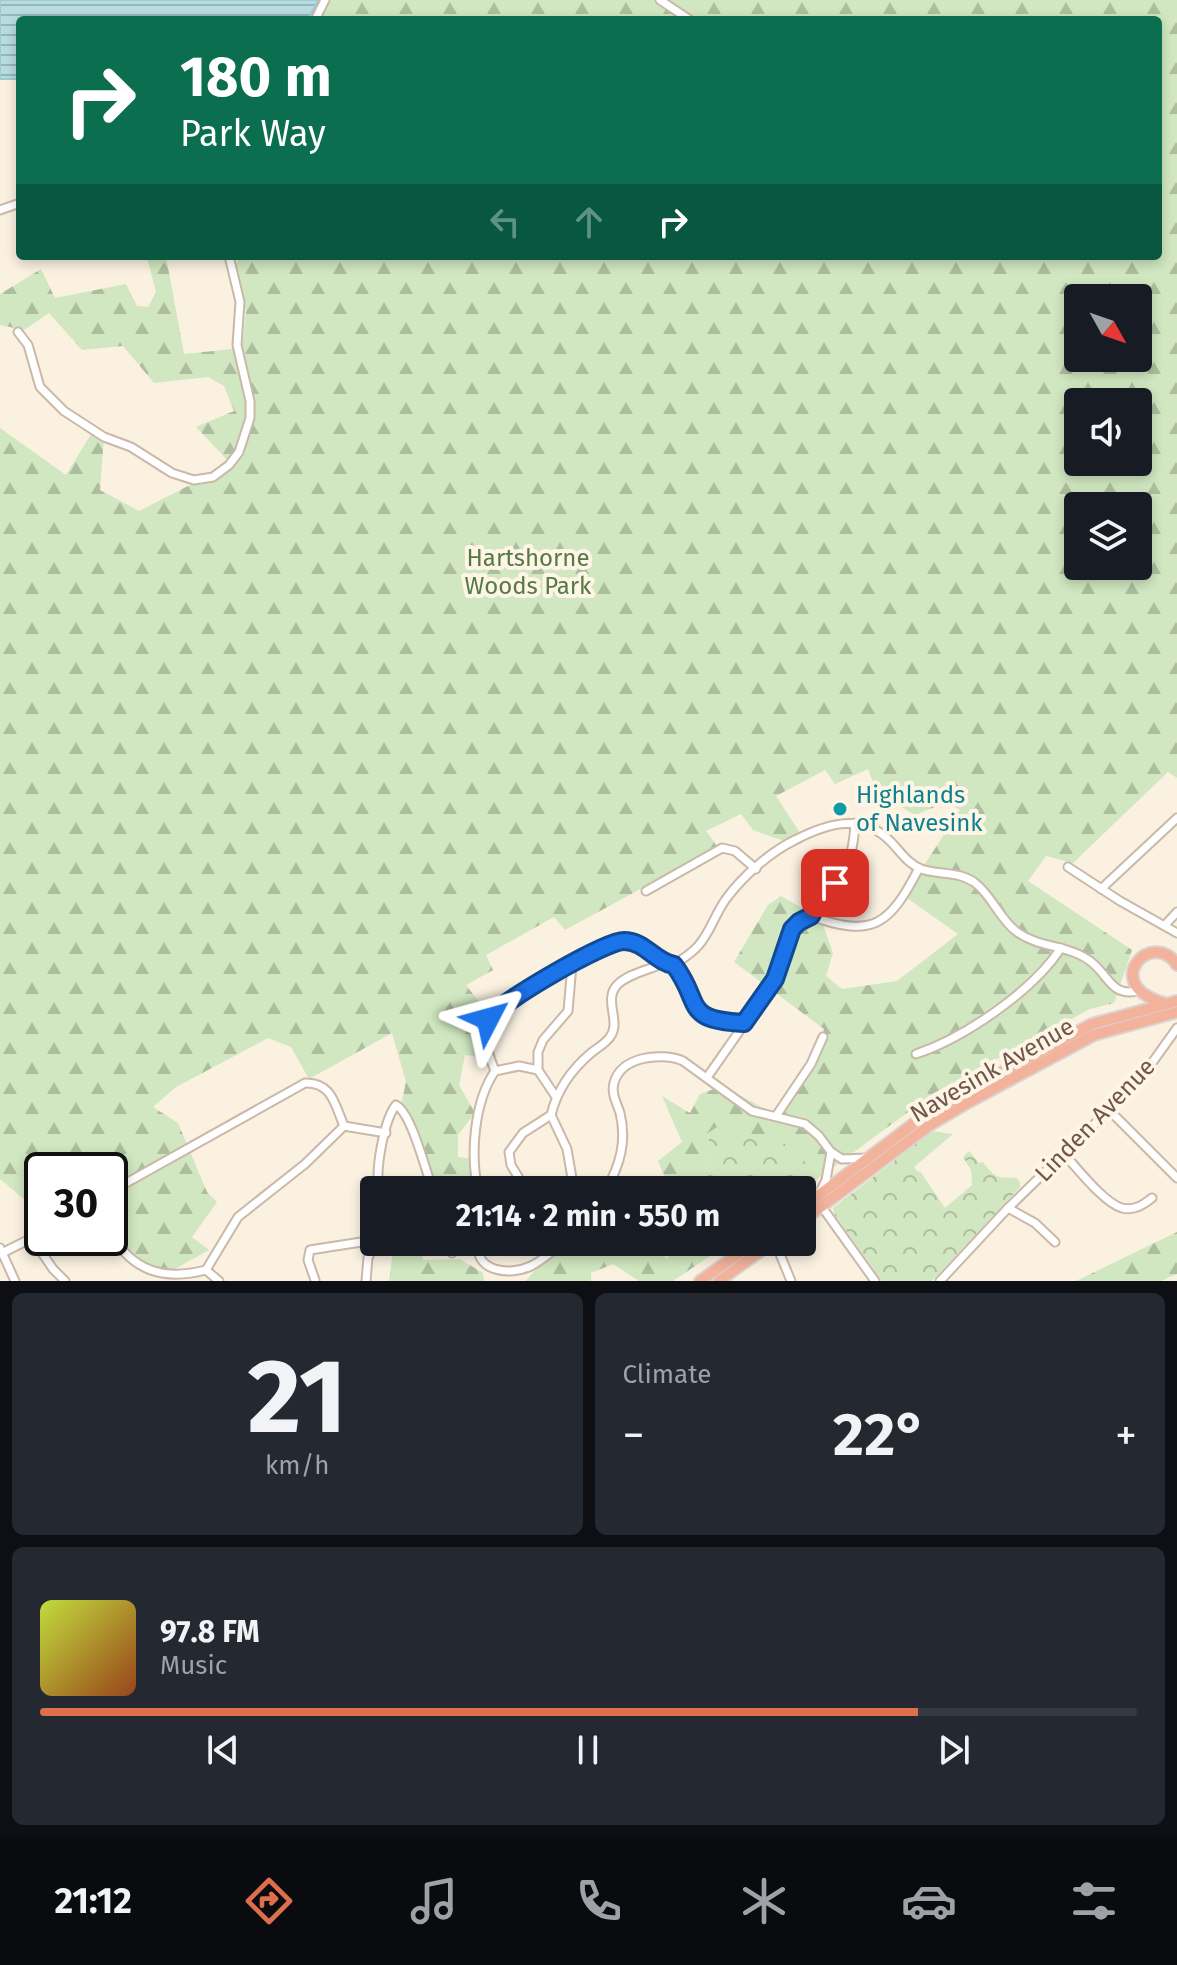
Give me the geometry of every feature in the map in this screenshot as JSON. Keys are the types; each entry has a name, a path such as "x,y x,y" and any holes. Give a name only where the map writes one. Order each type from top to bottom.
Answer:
{"highway":[{"path":"1171,1002 1146,997 1138,991 1133,974 1136,963 1144,956 1157,952 1165,954 1177,965"},
{"name":"Navesink Avenue","path":"816,1205 868,1158 939,1107 1081,1028 1171,1002"},
{"name":"Navesink Avenue","path":"816,1203 930,1125 1101,1032 1177,1012"},
{"path":"700,1281 735,1256"},
{"path":"719,1281 754,1256"}],"street":[{"path":"660,0 684,16"},
{"path":"18,332 28,345 42,391 64,411 104,437 131,447 163,468 188,479 213,477 233,461 247,430 250,409 237,345 240,302 230,260"},
{"path":"1101,889 1177,818"},
{"path":"708,1076 775,979 792,929 811,916 820,898 846,866 853,847 855,823"},
{"path":"572,1176 567,1149 551,1115 556,1097 577,1067 613,1033 615,1024 611,1001 617,985 662,964 674,965 700,944 724,902 756,869 795,840 834,824 855,823 878,830 919,868 955,874 972,881 983,890 1004,921 1017,933 1088,959 1120,992 1138,991"},
{"path":"646,891 722,848 735,851 756,869"},
{"path":"1068,867 1177,933"},
{"path":"811,916 847,927 878,922 898,906 919,868"},
{"path":"1165,925 1177,912"},
{"path":"476,1176 481,1099 495,1071 487,1043 488,1019 513,997 603,947 623,941 641,945 662,964"},
{"path":"916,1054 982,1021 1039,974 1061,948"},
{"path":"556,1097 538,1070 541,1043 568,1011 572,965"},
{"path":"674,965 681,974 689,997 701,1013 721,1021 744,1023"},
{"name":"Linden Avenue","path":"940,1281 1008,1208 1139,1081 1177,1028"},
{"path":"776,1116 811,1064 823,1037"},
{"path":"613,1176 622,1145 614,1081 629,1065 654,1056 671,1057 708,1076 747,1109 809,1126 831,1152 842,1159 868,1158"},
{"path":"495,1071 519,1066 538,1070"},
{"path":"128,1182 305,1083 320,1085 329,1091 343,1122"},
{"path":"377,1176 389,1121 396,1105 405,1113 428,1176"},
{"path":"1110,1111 1177,1178"},
{"path":"518,1176 511,1165 509,1152 523,1133 551,1115"},
{"path":"343,1122 386,1133"},
{"path":"127,1256 157,1275 175,1280 206,1270 238,1217 305,1164 343,1122"},
{"path":"831,1152 819,1202 875,1281"},
{"path":"1064,1154 1117,1206 1131,1209 1142,1206 1152,1198"},
{"path":"1008,1208 1035,1223 1055,1242"},
{"path":"15,1281 1,1250 28,1240 34,1241 65,1281"},
{"path":"315,1280 308,1260 310,1250 360,1243"},
{"path":"366,1281 369,1256"},
{"path":"478,1256 487,1267 495,1269 525,1268 545,1256"},
{"path":"780,1256 791,1281"},
{"path":"206,1270 219,1281"}],"green space":[{"name":"Hartshorne Woods Park","path":"318,0 1177,0 1177,778 1168,772 1073,863 1046,856 1028,881 1132,950 1114,1003 1090,1009 934,1093 839,1163 809,1167 708,1133 708,1176 664,1176 658,1161 682,1142 662,1096 690,1113 700,1094 722,1086 773,1113 815,1062 824,1029 734,962 768,905 781,896 821,919 833,953 826,976 842,989 897,981 958,934 904,896 960,810 947,802 915,815 877,792 868,769 835,784 825,770 776,796 800,833 787,842 753,830 741,814 706,831 718,847 565,930 554,917 486,955 493,970 466,985 490,1016 492,1058 465,1055 459,1085 475,1113 458,1135 458,1157 475,1159 477,1176 429,1176 401,1105 406,1082 392,1033 309,1079 291,1047 268,1038 176,1087 153,1107 178,1123 207,1192 217,1202 192,1237 209,1250 164,1275 147,1267 128,1247 128,1152 24,1152 24,1199 0,1179 0,428 66,475 93,431 104,436 100,490 139,511 231,464 196,427 234,411 224,386 208,377 154,383 123,346 82,350 49,313 24,330 0,325 0,294 41,269 55,298 126,284 137,306 148,307 156,292 148,260 167,260 184,354 242,348 246,311 234,268 238,260 1162,260 1162,16 310,16"},
{"path":"717,1127 793,1146 809,1167 839,1163 816,1180 816,1176 708,1176 708,1133"},
{"path":"933,1131 953,1134 914,1167 945,1208 972,1185 971,1170 963,1157 969,1151 997,1176 1017,1178 1020,1187 932,1281 882,1281 833,1208"},
{"path":"1177,1232 1177,1274 1161,1281 1076,1281"},
{"path":"392,1256 422,1256 423,1260 460,1259 483,1273 484,1281 389,1281"},
{"path":"547,1256 664,1256 667,1259 669,1256 710,1256 673,1281 639,1281 613,1264 591,1273 591,1281 526,1281"}],"water":[{"path":"0,0 318,0 310,16 16,16 16,79 0,79"}],"place":[{"name":"Highlands of Navesink","path":"840,809"}],"route":[{"path":"488,1019 513,997 554,974 609,944 628,941 641,945 664,963 674,965 694,1006 701,1013 713,1020 744,1023 775,979 792,929 811,916 820,898 835,883"}]}
